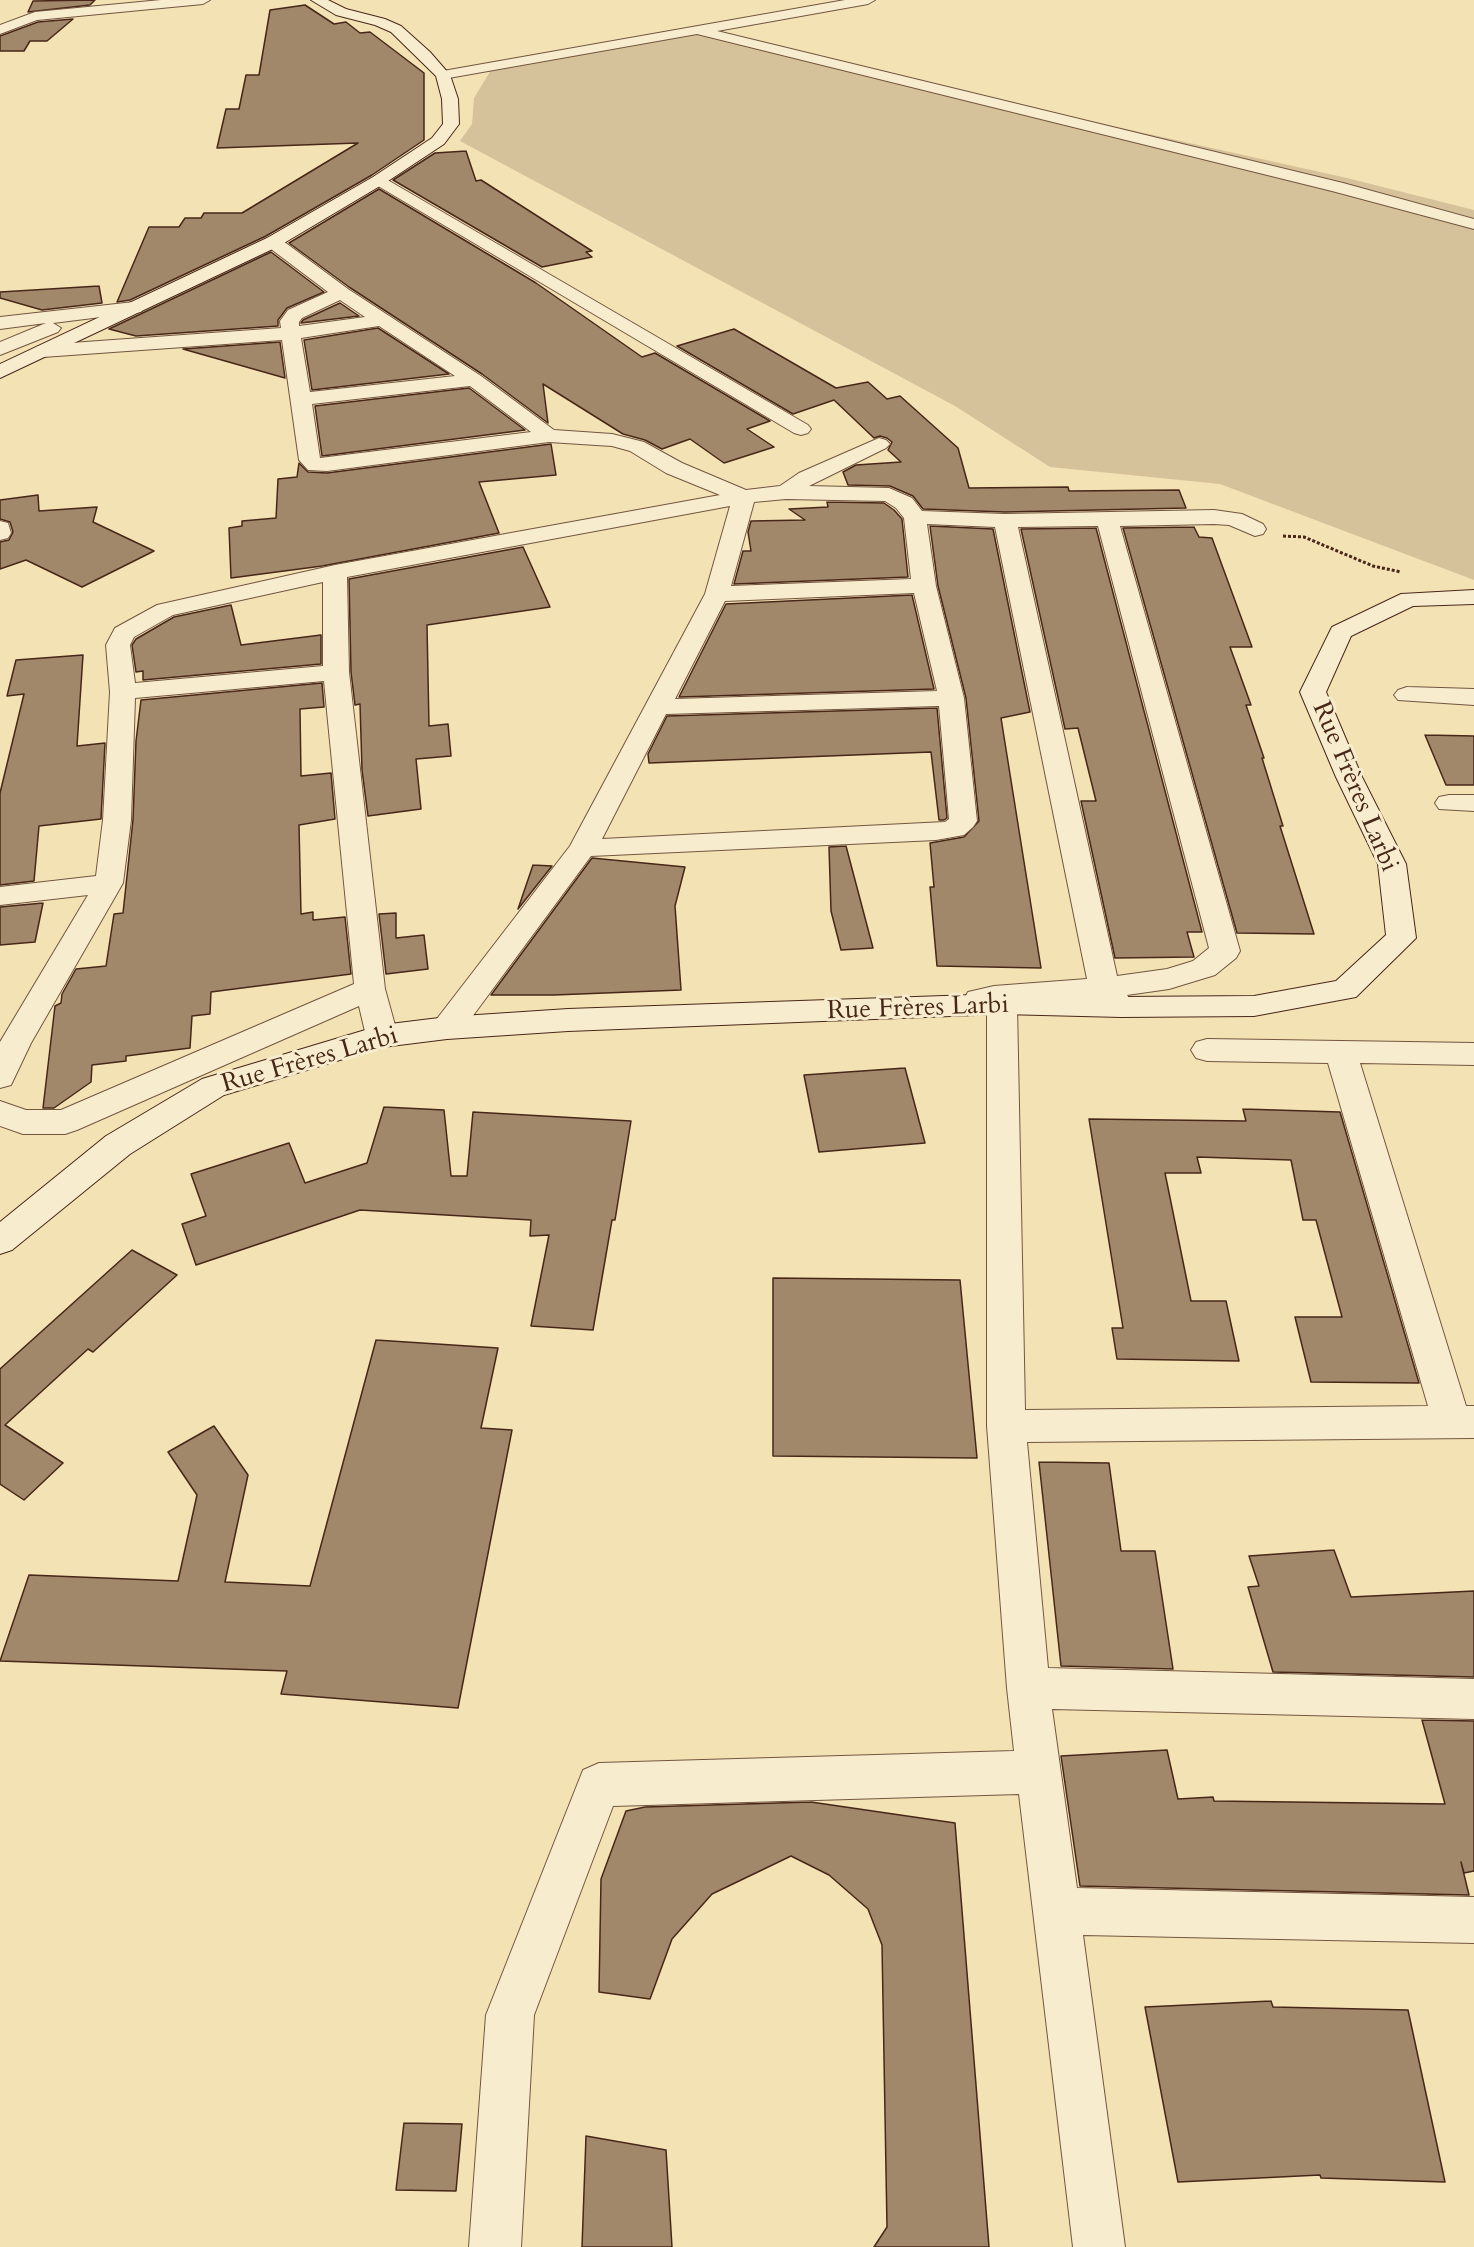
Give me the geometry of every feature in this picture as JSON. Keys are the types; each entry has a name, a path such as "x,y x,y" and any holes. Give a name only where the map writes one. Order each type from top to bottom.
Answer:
{"street":[{"path":"0,30 35,16 203,0"},
{"path":"0,372 273,242 379,180 438,141 451,124 450,99 443,75 396,29 380,22 341,12 318,0"},
{"path":"443,75 868,0"},
{"path":"697,30 1337,187 1474,224"},
{"path":"379,180 801,429"},
{"path":"273,242 341,292 474,380 549,436"},
{"path":"341,292 295,314 290,321 310,460 316,465 549,436 612,440 637,446 674,468 744,497"},
{"path":"0,323 134,308"},
{"path":"0,350 83,314"},
{"path":"43,351 293,333 384,320"},
{"path":"301,399 474,380"},
{"path":"786,492 807,478 879,444"},
{"path":"0,1077 15,1043 109,883 117,820 123,692 118,645 124,633 165,610 335,572 744,497 786,492 890,495 904,503 915,517 924,586 951,698 963,821 954,829 583,848"},
{"path":"447,1028 583,848 717,594 744,497"},
{"path":"915,517 1005,521 1214,517 1234,519 1255,529"},
{"path":"940,1008 994,996 1113,998 1204,968 1224,951 1108,520"},
{"path":"1005,521 1113,998"},
{"path":"0,528 0,533"},
{"path":"335,572 336,672 370,989 381,1036"},
{"path":"717,594 924,586"},
{"name":"Rue Frères Larbi","path":"0,1241 118,1145 213,1087 381,1036 447,1028 568,1020 940,1008 1113,998 1254,1006 1345,990 1401,938 1392,864 1348,777 1313,692 1341,632 1409,599 1474,597"},
{"path":"123,692 336,672"},
{"path":"1407,695 1474,697"},
{"path":"657,707 951,698"},
{"path":"0,896 109,883"},
{"path":"0,1113 23,1122 65,1122 370,989"},
{"path":"1002,1004 1006,1426 1028,1688 1099,2247"},
{"path":"1207,1050 1474,1053"},
{"path":"1006,1426 1463,1422 1341,1052"},
{"path":"1028,1688 1474,1699"},
{"path":"495,2247 510,2015 599,1785 1039,1772"},
{"path":"1057,1911 1474,1920"}],"path":[{"path":"1255,529 1279,536 1304,537 1373,566 1404,572"}],"shaded area":[{"path":"694,33 1347,178 1474,210 1474,580 1220,484 1050,467 955,406 460,141 472,124 474,98 491,70"}],"building":[{"path":"95,0 90,5 28,12 33,1"},
{"path":"305,5 334,24 346,22 360,33 370,32 424,73 424,140 372,175 266,236 130,300 117,302 149,227 179,227 185,218 201,218 204,213 242,213 358,143 217,148 226,109 239,109 246,75 259,75 270,10"},
{"path":"73,19 47,41 30,41 24,51 0,51 0,36 38,22"},
{"path":"466,151 476,181 481,180 592,251 586,252 592,257 542,267 393,180 435,153"},
{"path":"379,189 536,283 642,357 655,353 770,421 747,429 774,447 724,463 690,439 662,449 645,440 623,434 543,384 548,423 482,374 349,287 289,243"},
{"path":"271,252 324,292 287,308 278,320 278,326 136,336 109,329"},
{"path":"99,286 102,303 42,310 0,298 0,292"},
{"path":"340,303 359,316 301,323 303,320"},
{"path":"378,328 449,374 312,390 304,340"},
{"path":"734,329 836,388 868,382 887,399 900,396 958,448 969,488 1068,487 1069,491 1179,490 1186,508 1005,512 923,509 913,496 890,486 848,485 843,472 856,465 901,462 888,450 892,442 880,436 874,438 834,400 793,414 677,346"},
{"path":"280,342 285,378 183,349"},
{"path":"469,388 525,430 322,456 315,406"},
{"path":"551,444 556,475 479,482 499,533 322,566 231,578 229,528 242,526 242,521 276,518 278,479 297,477 299,463 308,472 327,473"},
{"path":"38,495 39,511 97,507 93,522 154,551 82,587 26,560 0,569 0,542 9,540 13,532 10,522 0,519 0,500"},
{"path":"827,502 884,503 894,510 902,519 908,577 734,584 743,551 751,551 748,532 751,521 805,520 789,509 828,507"},
{"path":"930,526 993,529 1030,712 1001,718 1041,968 937,966 930,887 934,887 930,843 964,837 979,821 966,698 938,586"},
{"path":"1194,527 1199,537 1212,538 1252,647 1230,647 1251,705 1246,705 1264,758 1262,758 1283,826 1280,826 1314,934 1237,933 1123,528"},
{"path":"1096,528 1202,932 1187,932 1194,957 1115,958 1081,801 1096,801 1078,728 1065,729 1021,529"},
{"path":"523,547 550,607 427,625 429,726 448,724 451,756 416,759 421,809 368,816 362,770 360,704 355,705 351,672 349,579"},
{"path":"912,595 934,689 679,697 726,604"},
{"path":"231,605 241,645 321,635 321,664 143,680 143,671 136,672 132,645 136,639 174,617"},
{"path":"83,655 77,746 105,743 101,819 39,826 34,881 0,885 0,793 24,694 7,696 16,660"},
{"path":"322,683 324,707 300,709 301,776 331,773 335,819 299,825 301,914 313,912 313,920 345,917 351,974 211,992 210,1014 192,1016 190,1048 126,1056 126,1061 92,1065 91,1082 54,1108 43,1108 55,1006 61,1003 62,994 76,969 106,966 114,914 123,913 133,820 136,741 141,700"},
{"path":"937,708 947,818 944,820 939,820 931,752 649,763 648,754 667,716"},
{"path":"1425,735 1474,736 1474,785 1446,785"},
{"path":"846,846 873,948 841,950 831,911 829,847"},
{"path":"592,858 685,867 675,906 681,990 491,995"},
{"path":"533,865 552,866 518,909"},
{"path":"43,903 35,942 0,945 0,907"},
{"path":"396,913 396,938 424,935 428,969 386,974 379,914"},
{"path":"905,1068 925,1143 819,1152 804,1075"},
{"path":"384,1107 444,1110 451,1176 467,1176 473,1112 631,1121 615,1220 612,1220 593,1330 531,1326 549,1235 530,1236 531,1220 360,1210 196,1265 182,1224 206,1216 191,1174 289,1143 305,1183 367,1163"},
{"path":"1243,1109 1340,1112 1419,1383 1311,1382 1295,1317 1342,1317 1316,1220 1303,1220 1291,1160 1197,1157 1201,1173 1165,1173 1191,1301 1226,1301 1239,1361 1117,1359 1112,1328 1123,1328 1089,1119 1246,1121"},
{"path":"132,1250 177,1275 93,1352 88,1349 5,1425 63,1463 24,1500 0,1484 0,1369"},
{"path":"773,1278 960,1280 977,1458 773,1456"},
{"path":"376,1340 498,1348 481,1428 512,1430 458,1708 281,1694 287,1671 0,1661 29,1575 178,1581 197,1495 168,1452 214,1426 248,1475 225,1582 310,1586"},
{"path":"1039,1462 1109,1463 1121,1551 1155,1551 1173,1669 1061,1666"},
{"path":"1334,1550 1351,1597 1474,1591 1474,1677 1273,1672 1248,1587 1259,1586 1249,1556"},
{"path":"1422,1720 1474,1721 1474,1871 1464,1873 1461,1862 1469,1895 1080,1886 1061,1756 1167,1750 1178,1799 1213,1797 1214,1801 1445,1804"},
{"path":"811,1802 955,1823 989,2247 874,2247 887,2227 882,1945 868,1909 829,1875 791,1856 712,1894 672,1939 650,1999 599,1992 601,1879 626,1811 645,1807"},
{"path":"1271,2001 1273,2007 1408,2010 1445,2182 1321,2178 1320,2175 1178,2182 1145,2007"},
{"path":"404,2123 462,2124 456,2191 396,2190"},
{"path":"586,2136 666,2150 672,2247 582,2247"}]}
